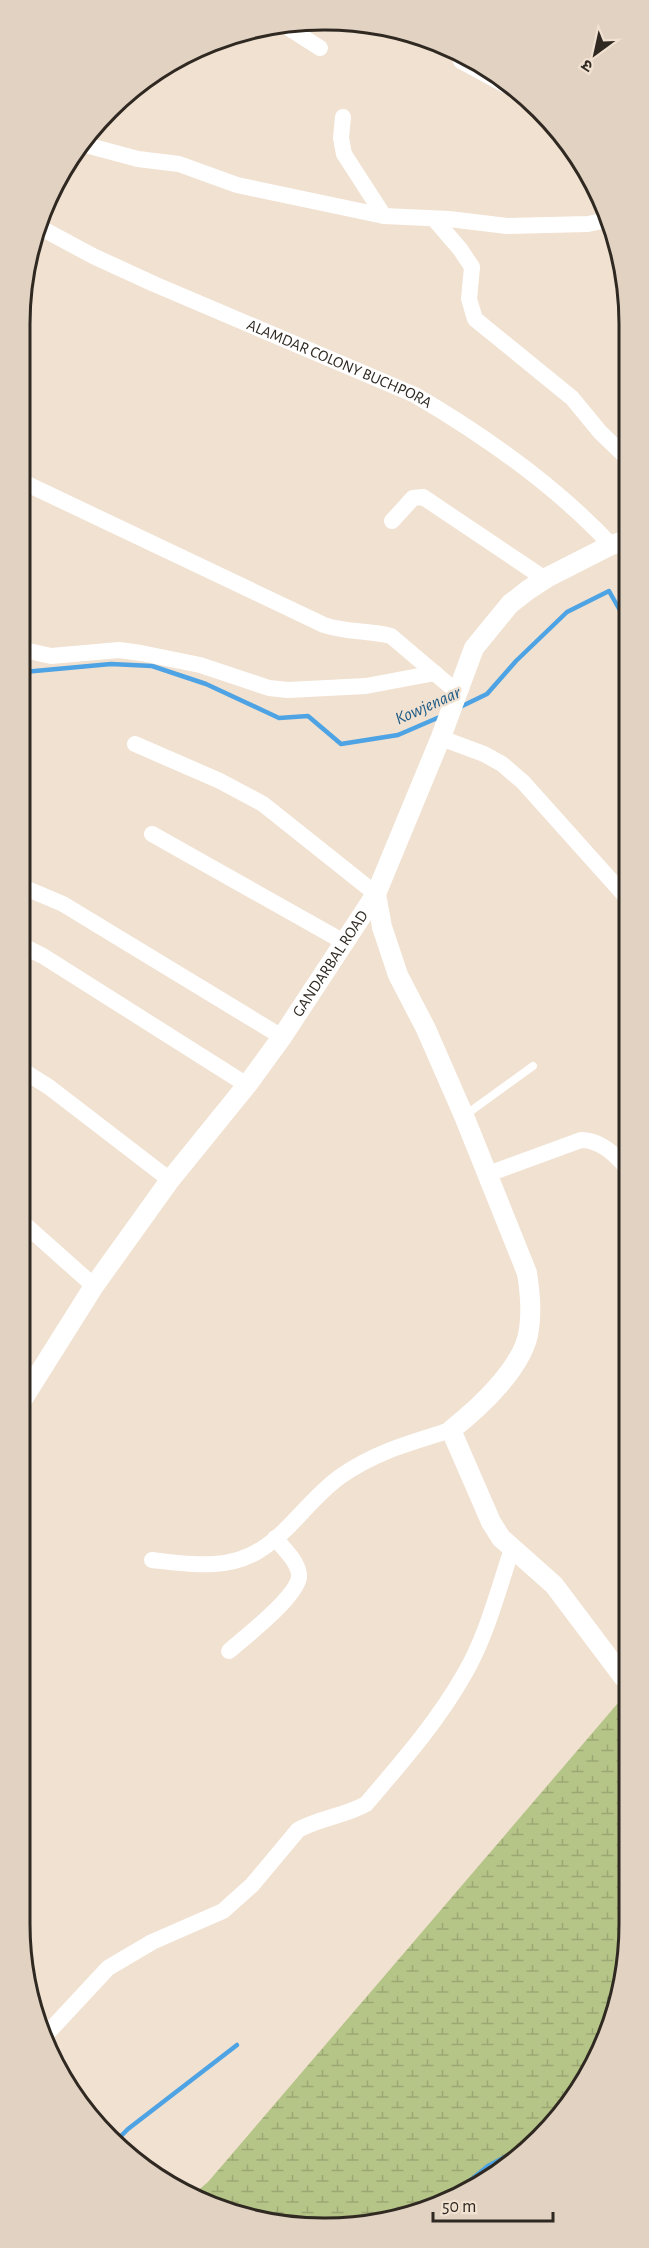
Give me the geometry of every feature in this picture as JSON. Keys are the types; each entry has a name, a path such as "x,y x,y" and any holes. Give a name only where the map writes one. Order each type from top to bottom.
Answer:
{"street":[{"path":"295,32 320,48"},
{"path":"343,117 341,145 344,154 384,216"},
{"path":"90,146 138,159 179,164 237,184 384,216 449,219 507,226 588,224 600,221"},
{"path":"435,220 472,267 469,299 475,319 572,398 600,432 619,450"},
{"name":"ALAMDAR COLONY BUCHPORA","path":"46,231 93,256 154,284 415,395 455,418 518,464 593,526 619,543"},
{"path":"30,485 324,625 355,633 382,633 391,636 457,692"},
{"path":"392,521 413,498 423,497 545,579"},
{"name":"GANDARBAL ROAD","path":"30,1376 170,1180 247,1085 376,894 441,737 474,648 492,623 510,604 545,579 619,543"},
{"path":"30,652 51,656 130,651 201,665 269,688 288,690 366,686 435,674"},
{"path":"441,737 484,754 502,764 524,782 619,889"},
{"path":"135,744 219,781 263,804 376,894 382,927 398,975 426,1029 464,1116 527,1273 531,1294 529,1331 523,1349 495,1391 481,1406 451,1430 383,1452 365,1461 340,1477 314,1499 260,1551 238,1560 197,1565 153,1560"},
{"path":"152,834 344,942"},
{"path":"30,891 63,904 282,1036"},
{"path":"30,950 247,1085"},
{"path":"30,1075 49,1087 170,1180"},
{"path":"488,1174 581,1140 596,1143 609,1150 619,1160"},
{"path":"30,1229 94,1286"},
{"path":"451,1430 491,1522 501,1538 554,1585 619,1671"},
{"path":"229,1651 263,1622 286,1599 297,1584 298,1569 275,1538"},
{"path":"50,2030 108,1968 152,1942 223,1911 252,1885 298,1830 306,1825 354,1811 366,1804 426,1733 466,1672 512,1549"}],"lane":[{"path":"464,1116 533,1066"}],"green space":[{"path":"619,1702 619,1924 613,1981 609,2000 589,2054 580,2071 546,2118 519,2145 472,2179 437,2196 382,2212 324,2218 267,2212 248,2208 198,2190 208,2182"}],"waterway":[{"name":"Kowjenaar","path":"458,708 487,694 516,661 567,612 609,591 619,609"},
{"name":"Kowjenaar","path":"30,671 111,664 152,666 206,684 279,718 308,716 341,744 398,735 442,716"},
{"path":"121,2136 237,2045"},
{"path":"472,2179 501,2159"}]}
